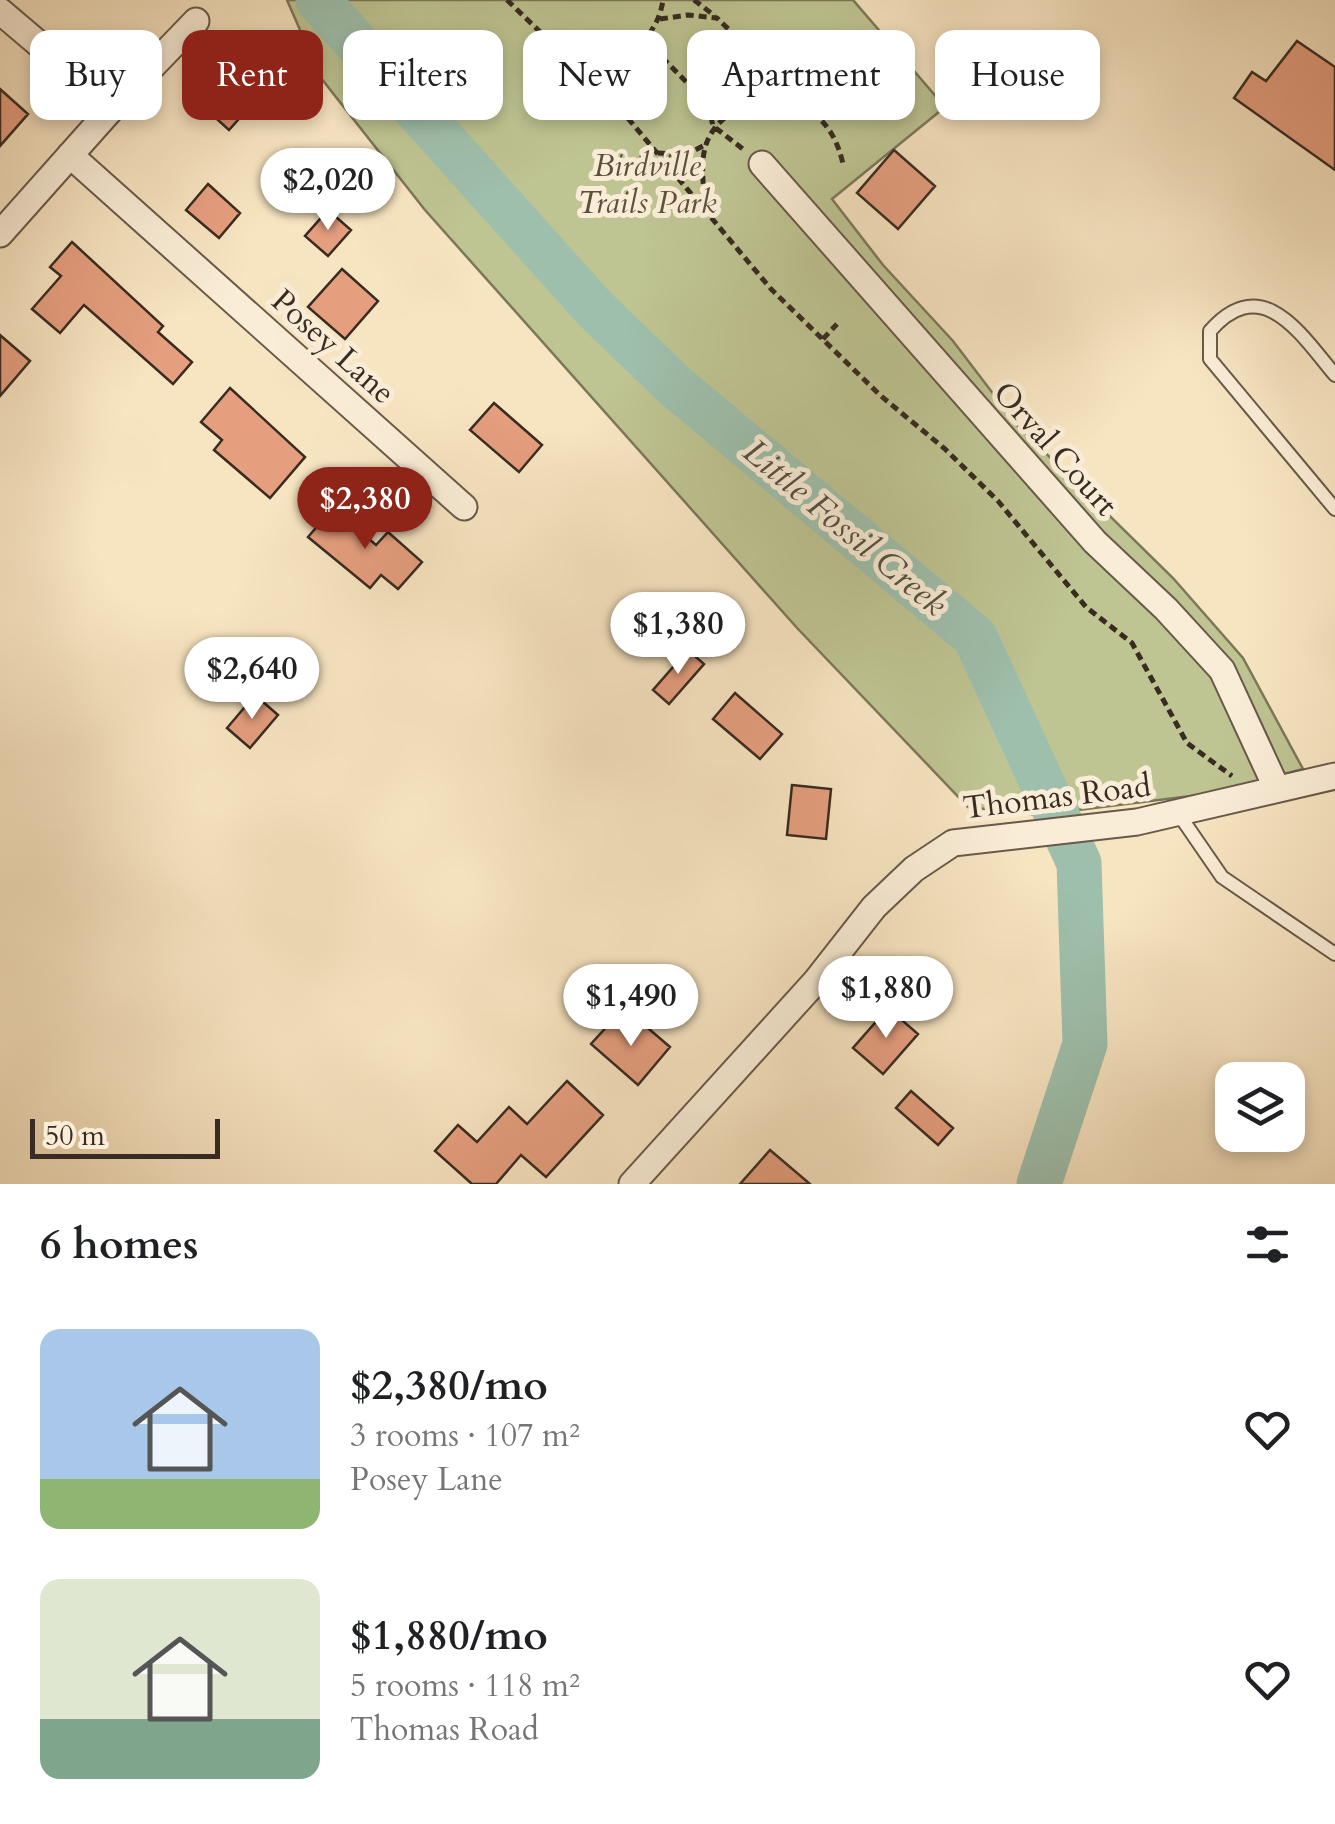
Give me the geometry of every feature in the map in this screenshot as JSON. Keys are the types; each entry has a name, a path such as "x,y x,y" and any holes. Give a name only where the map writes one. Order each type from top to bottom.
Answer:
{"street":[{"path":"0,12 30,37"},
{"path":"162,56 196,21"},
{"path":"0,234 101,120"},
{"name":"Posey Lane","path":"70,155 464,507"},
{"name":"Orval Court","path":"762,164 1095,542 1166,609 1222,670 1277,789"},
{"name":"Thomas Road","path":"632,1184 816,981 874,908 914,869 953,842 1116,824 1335,776"}],"lane":[{"path":"1335,375 1275,311 1248,304 1225,314 1210,332 1210,360 1335,509"},
{"path":"1178,813 1222,877 1335,954"}],"path":[{"path":"508,0 535,30"},
{"path":"651,30 660,19 663,0"},
{"path":"694,0 729,30"},
{"path":"660,19 688,15 717,18"},
{"path":"667,62 687,83"},
{"path":"630,120 771,289 971,475 1086,608 1132,643 1188,743 1241,782 1277,789"},
{"path":"712,120 713,126 762,164"},
{"path":"706,213 703,146 720,120"},
{"path":"822,120 843,164"},
{"path":"657,152 685,155 703,146"},
{"path":"640,155 666,164"},
{"path":"823,339 837,324"}],"green space":[{"name":"Birdville Trails Park","path":"287,0 853,0 879,30 687,30 687,120 915,120 915,72 935,95 935,115 832,199 883,265 953,341 1017,425 1173,578 1243,658 1303,769 1207,794 1038,815 968,807 798,629 425,210 354,120 503,120 503,30 343,30 343,106 323,81 323,30 300,30"}],"building":[{"path":"1297,41 1335,67 1335,170 1234,98 1252,72 1266,81"},
{"path":"0,89 28,114 0,146"},
{"path":"218,120 238,120 229,130"},
{"path":"894,150 935,186 898,229 857,193"},
{"path":"285,157 305,175 288,194 268,177"},
{"path":"208,184 240,213 219,238 186,210"},
{"path":"328,210 351,230 328,256 305,236"},
{"path":"72,242 163,326 158,332 192,362 173,384 84,305 60,333 32,309 61,276 50,267"},
{"path":"342,269 378,301 345,339 308,307"},
{"path":"0,335 30,361 0,396"},
{"path":"230,388 305,457 270,498 214,450 222,440 201,422"},
{"path":"494,403 542,445 519,472 470,430"},
{"path":"333,508 376,545 388,532 422,562 398,589 381,575 370,588 308,537"},
{"path":"688,650 704,664 669,704 653,690"},
{"path":"735,693 782,734 760,759 713,719"},
{"path":"255,695 278,715 250,748 227,728"},
{"path":"792,785 831,789 826,839 787,835"},
{"path":"888,1008 918,1034 883,1074 853,1048"},
{"path":"635,1017 670,1047 638,1085 591,1044 612,1021 623,1030"},
{"path":"567,1081 603,1115 546,1177 521,1155 496,1184 472,1184 435,1151 458,1125 477,1142 509,1107 527,1124"},
{"path":"911,1091 953,1128 938,1145 896,1108"},
{"path":"770,1150 810,1184 740,1184"}],"waterway":[{"name":"Little Fossil Creek","path":"318,0 595,309 674,385 975,637 1079,863 1085,1044 1039,1184"}]}
